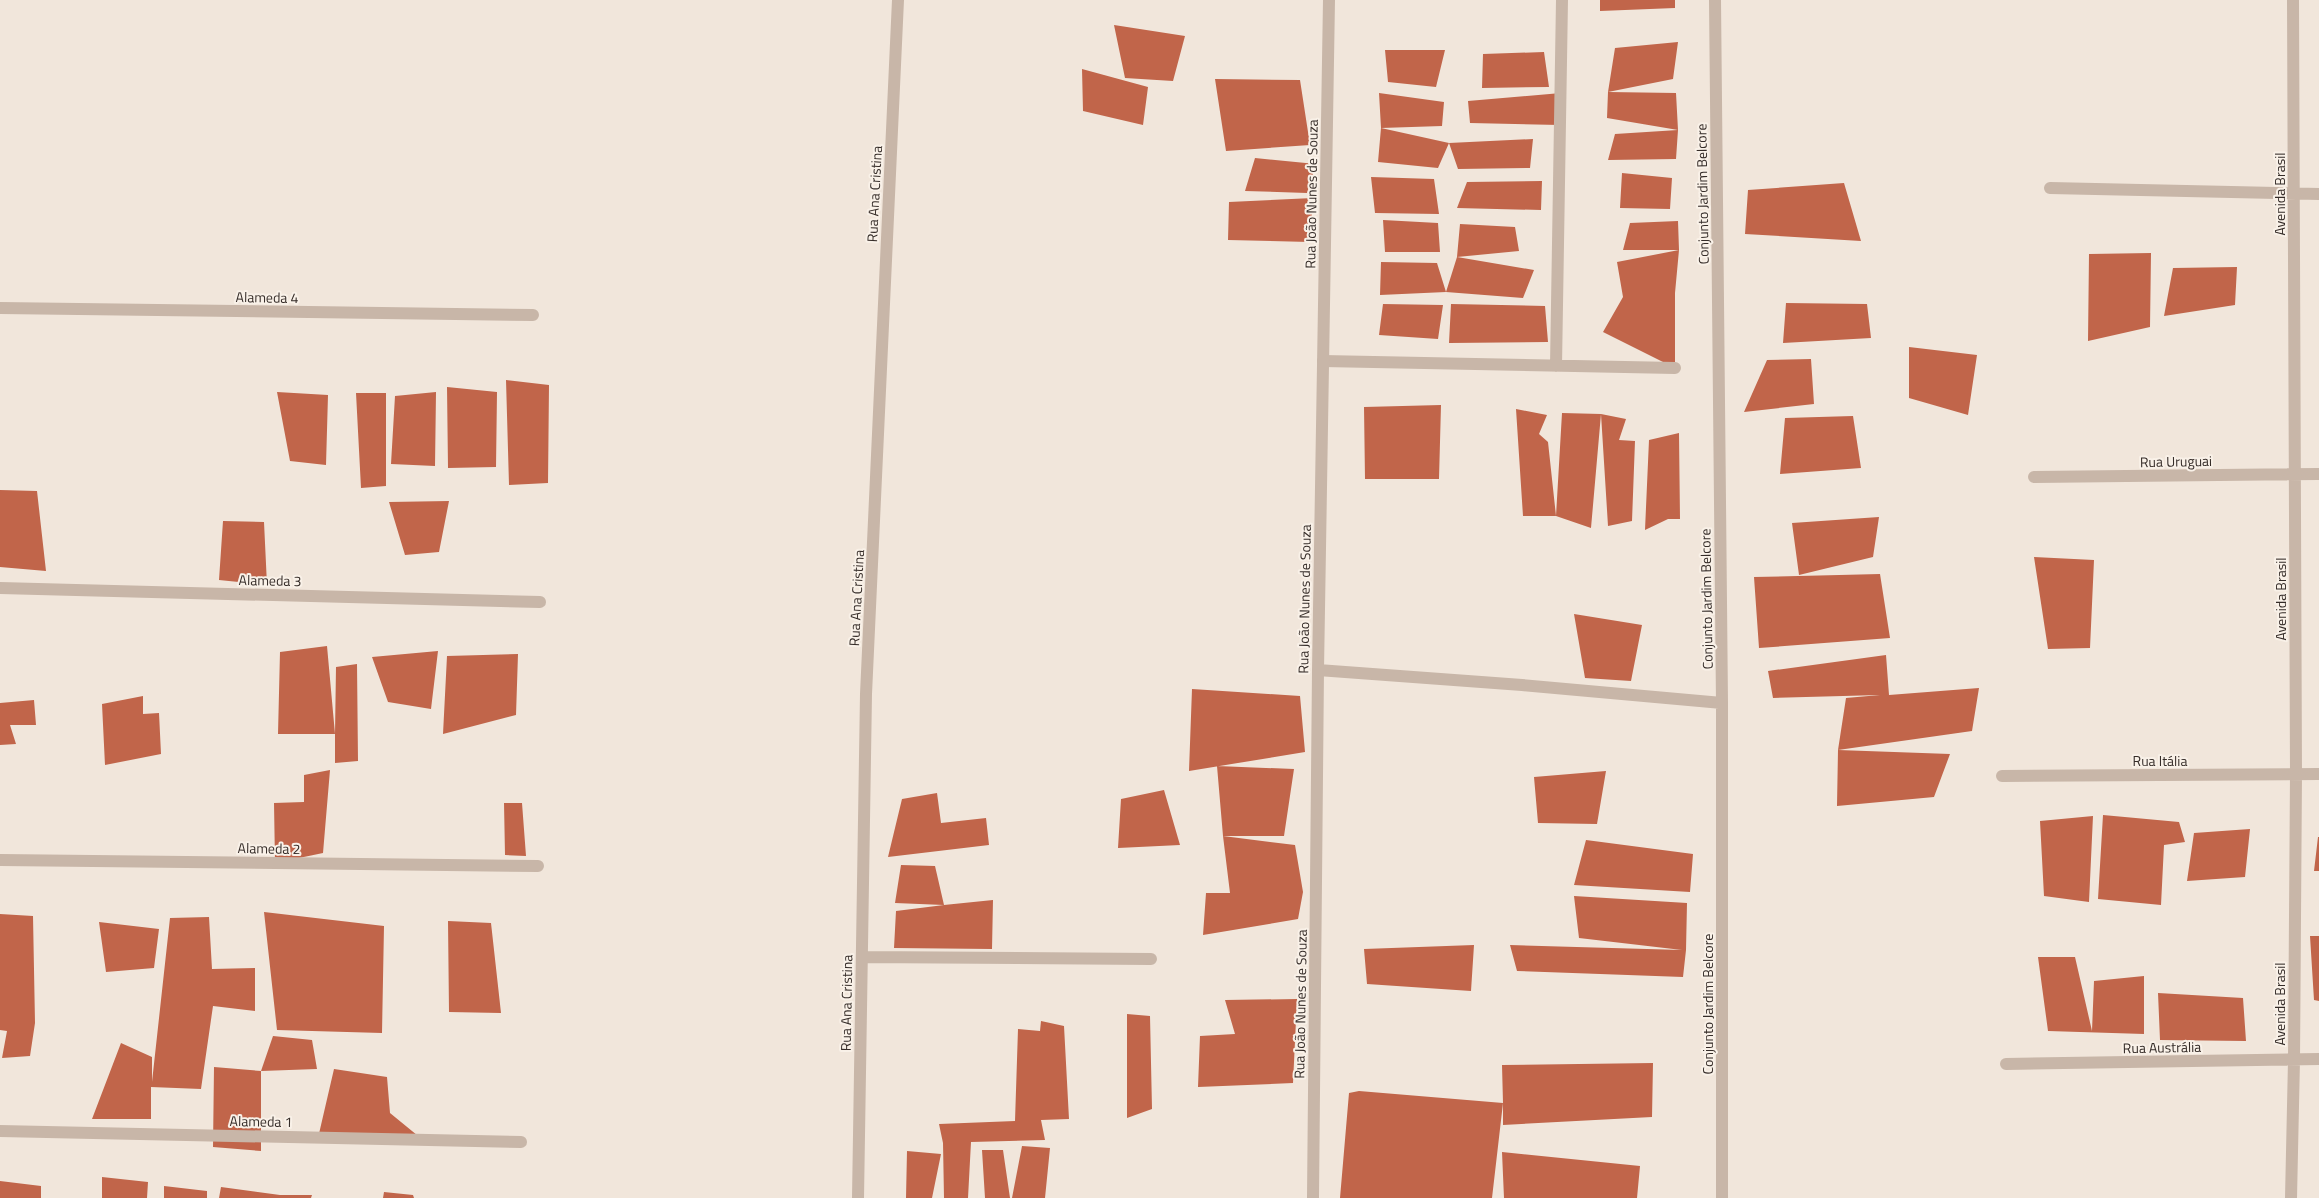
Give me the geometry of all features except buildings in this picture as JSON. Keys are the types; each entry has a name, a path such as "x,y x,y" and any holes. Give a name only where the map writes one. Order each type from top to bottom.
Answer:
{"street":[{"name":"Rua Ana Cristina","path":"858,1198 866,694 898,0"},
{"name":"Rua João Nunes de Souza","path":"1313,1198 1318,670 1329,0"},
{"path":"1556,366 1562,0"},
{"name":"Conjunto Jardim Belcore","path":"1714,0 1722,703 1722,1198"},
{"name":"Avenida Brasil","path":"2291,1198 2296,774 2293,0"},
{"path":"2050,188 2319,194"},
{"name":"Alameda 4","path":"0,308 533,315"},
{"path":"1323,361 1675,368"},
{"name":"Rua Uruguai","path":"2034,478 2319,474"},
{"name":"Alameda 3","path":"0,588 540,602"},
{"path":"1318,670 1522,685 1722,703"},
{"name":"Rua Itália","path":"2002,776 2319,774"},
{"name":"Alameda 2","path":"0,860 538,866"},
{"path":"862,957 1151,959"},
{"name":"Rua Austrália","path":"2006,1064 2319,1060"},
{"name":"Alameda 1","path":"0,1131 521,1142"}]}
